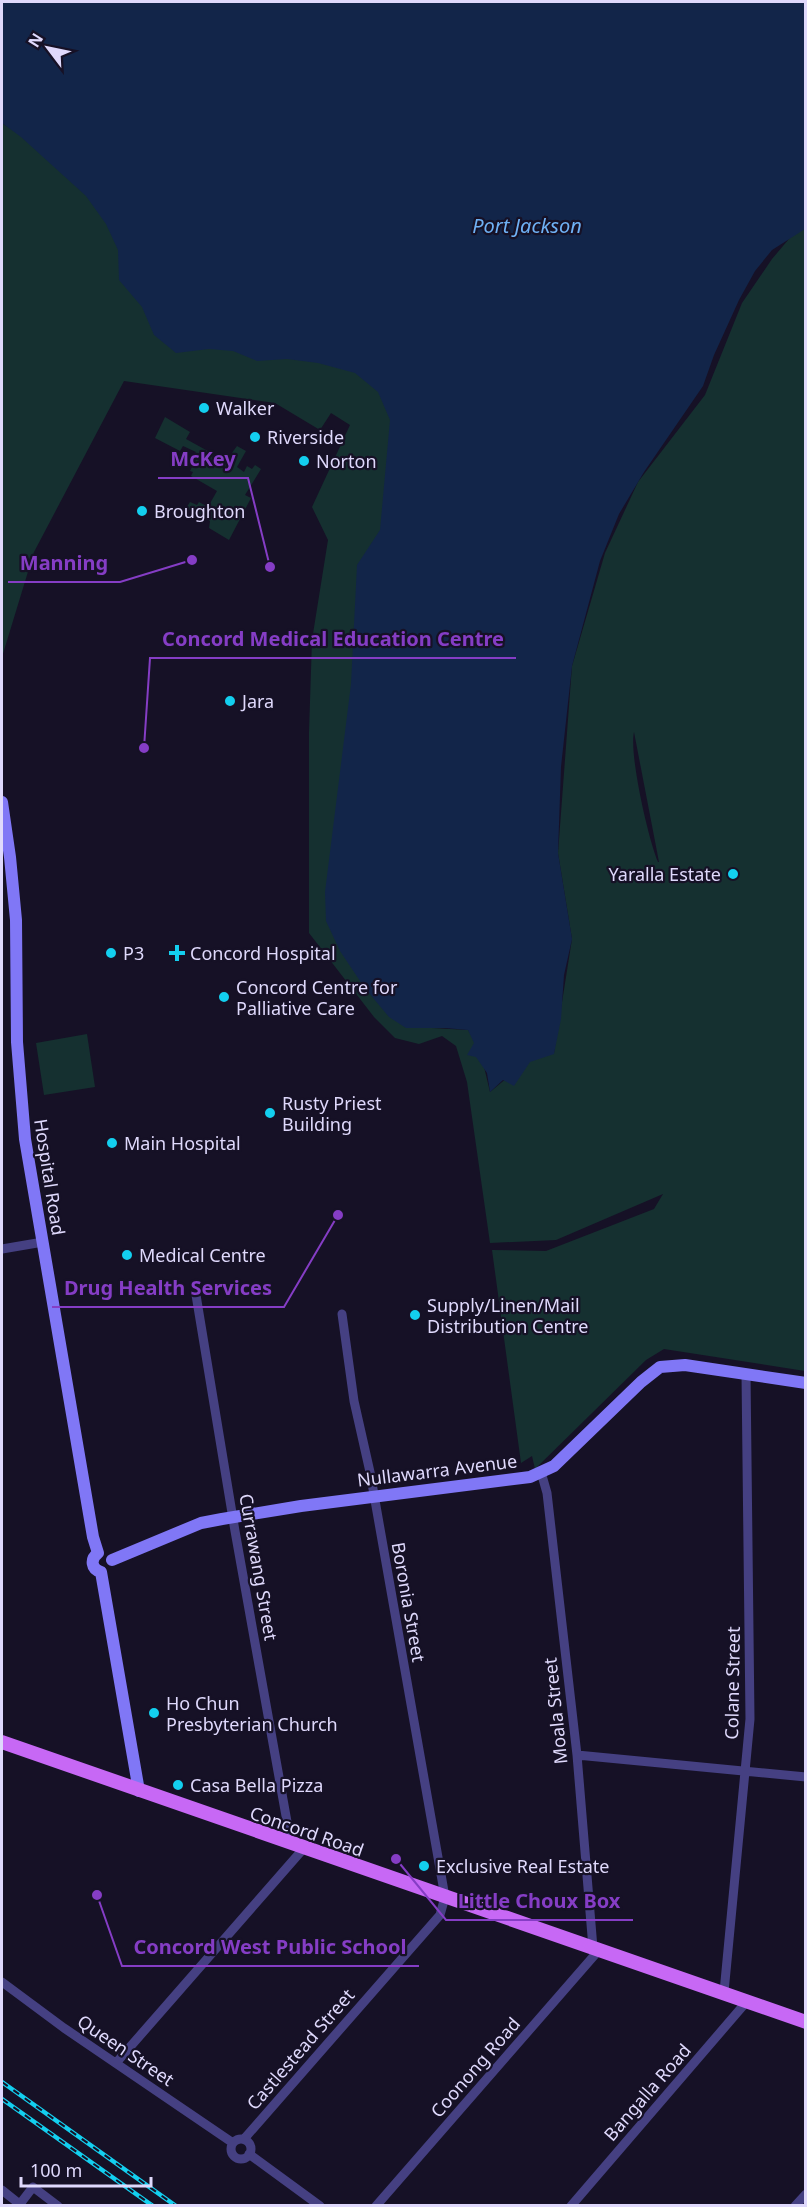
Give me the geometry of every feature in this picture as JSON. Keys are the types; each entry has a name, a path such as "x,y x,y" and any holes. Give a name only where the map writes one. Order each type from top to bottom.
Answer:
{"main road":[{"name":"Hospital Road","path":"2,802 16,920 20,1100 91,1525 98,1553"},
{"name":"Nullawarra Avenue","path":"112,1560 201,1523 301,1506 513,1481 530,1477 554,1466 655,1370 676,1365 806,1383"},
{"path":"98,1553 106,1553 112,1560 110,1568 101,1572 95,1569 94,1557 98,1553"},
{"path":"101,1572 139,1791"},
{"name":"Concord Road","path":"2,1742 806,2022"}],"street":[{"path":"2,1249 43,1242"},
{"name":"Currawang Street","path":"196,1295 233,1517 298,1846"},
{"name":"Boronia Street","path":"342,1314 354,1401 374,1497 445,1897"},
{"name":"Colane Street","path":"723,1992 750,1719 746,1374"},
{"name":"Moala Street","path":"541,1472 547,1489 596,1949"},
{"path":"577,1755 806,1777"},
{"path":"116,2063 298,1846"},
{"name":"Castlestead Street","path":"244,2139 440,1915 445,1897"},
{"name":"Coonong Road","path":"376,2205 596,1949"},
{"name":"Queen Street","path":"2,1982 64,2028 233,2143"},
{"name":"Bangalla Road","path":"571,2205 748,2000"},
{"path":"244,2139 250,2145 249,2154 240,2158 234,2156 233,2143 244,2139"},
{"path":"249,2154 320,2205"},
{"path":"2,2190 21,2205 33,2187 58,2205"},
{"path":"795,2205 806,2194"}],"green space":[{"path":"2,123 371,369 399,421 432,1028 468,1030 479,1046 490,1092 529,1060 554,1053 572,939 558,853 572,666 605,553 638,482 705,395 742,303 772,259 805,220 805,1371 664,1349 646,1360 535,1469 532,1456 521,1463 492,1250 546,1251 654,1209 663,1194 556,1240 490,1243 467,1082 456,1046 442,1036 419,1044 395,1038 374,1017 309,933 309,732 312,640 328,540 312,507 350,425 331,413 320,430 275,403 124,381 34,552 2,657","holes":["634,732 659,862 649,835 640,796 634,758"]},
{"path":"165,417 190,432 186,439 226,461 237,446 246,451 237,467 244,472 247,466 252,469 255,465 261,469 245,495 251,498 229,540 209,528 210,521 186,508 190,502 197,505 199,502 208,507 217,491 191,476 193,472 190,471 197,457 194,455 196,452 183,446 180,451 155,438"},
{"path":"87,1034 95,1087 44,1095 36,1043"}],"water":[{"name":"Port Jackson","path":"2,2 805,2 805,229 772,250 755,271 714,355 703,386 644,472 619,514 600,561 572,666 561,767 558,853 572,939 564,975 561,1019 554,1054 530,1062 514,1086 503,1080 490,1092 487,1073 476,1057 467,1055 474,1043 468,1030 406,1028 389,1017 364,987 340,951 326,921 325,892 351,684 357,565 380,530 390,420 378,392 355,373 318,363 287,359 257,361 233,351 209,349 176,353 154,335 142,307 119,280 118,250 106,224 86,196 21,137 2,123"}],"railway":[{"path":"2,2082 176,2206"},
{"path":"2,2099 153,2206"}],"place":[{"name":"Walker","path":"204,408"},
{"name":"Riverside","path":"255,437"},
{"name":"Norton","path":"304,461"},
{"name":"Broughton","path":"142,511"},
{"name":"Manning","path":"192,560"},
{"name":"McKey","path":"270,567"},
{"name":"Jara","path":"230,701"},
{"name":"Concord Medical Education Centre","path":"144,748"},
{"name":"Yaralla Estate","path":"733,874"},
{"name":"P3","path":"111,953"},
{"name":"Concord Hospital","path":"177,953"},
{"name":"Concord Centre for Palliative Care","path":"224,997"},
{"name":"Rusty Priest Building","path":"270,1113"},
{"name":"Main Hospital","path":"112,1143"},
{"name":"Drug Health Services","path":"338,1215"},
{"name":"Medical Centre","path":"127,1255"},
{"name":"Supply/Linen/Mail Distribution Centre","path":"415,1315"},
{"name":"Ho Chun Presbyterian Church","path":"154,1713"},
{"name":"Casa Bella Pizza","path":"178,1785"},
{"name":"Little Choux Box","path":"396,1859"},
{"name":"Exclusive Real Estate","path":"424,1866"},
{"name":"Concord West Public School","path":"97,1895"}]}
